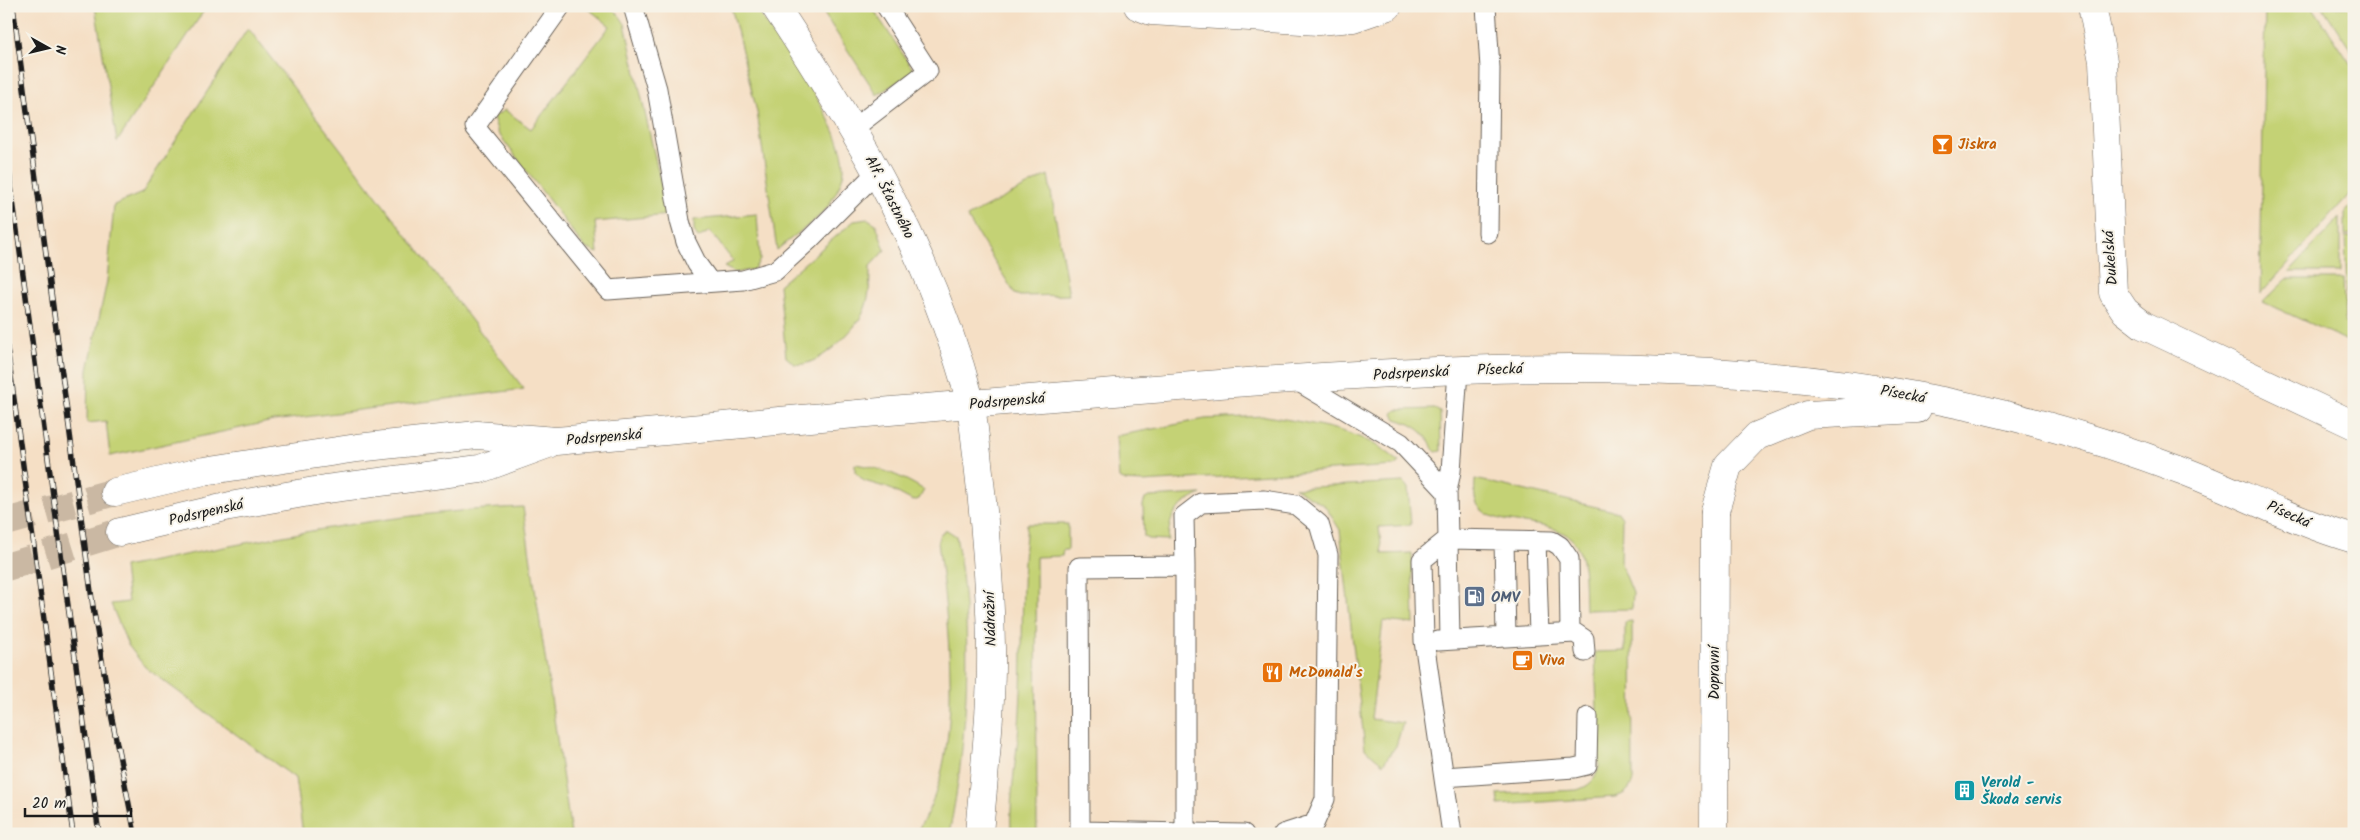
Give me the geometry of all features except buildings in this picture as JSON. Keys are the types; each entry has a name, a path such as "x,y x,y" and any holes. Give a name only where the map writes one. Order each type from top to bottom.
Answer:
{"main road":[{"name":"Alf. Šťastného","path":"775,6 854,128 914,244 945,318 971,404"},
{"path":"1138,6 1151,11 1318,21 1353,18 1388,6"},
{"name":"Dukelská","path":"2092,6 2102,61 2113,293 2125,310 2143,325 2354,425"},
{"name":"Písecká","path":"1458,371 1578,367 1756,375 1850,385 1971,407 2104,442 2238,491 2327,531 2354,549"},
{"name":"Podsrpenská","path":"114,492 204,471 376,446 477,435 556,441 971,404 1293,379 1458,371"},
{"name":"Nádražní","path":"971,404 985,518 991,649 987,742 979,834"},
{"name":"Dopravní","path":"1714,834 1715,511 1728,466 1757,436 1808,415 1870,410 1971,407"},
{"name":"Podsrpenská","path":"120,532 230,506 326,489 480,469 556,441"},
{"name":"Písecká","path":"2327,531 2354,538"}],"lane":[{"path":"562,6 474,127 608,290 743,280 775,271 877,172"},
{"path":"633,6 657,89 680,221 693,257 710,282"},
{"path":"854,128 928,71 886,6"},
{"path":"1486,6 1490,68 1488,233"},
{"path":"1450,640 1447,492 1451,471 1458,371"},
{"path":"1293,379 1401,443 1447,492"},
{"path":"1186,833 1184,516 1201,503 1264,500 1296,505 1318,524 1328,555 1324,799 1314,824 1283,834"},
{"path":"1452,834 1424,641 1422,560 1448,539 1552,541 1560,546 1569,559 1570,634"},
{"path":"1504,540 1506,637"},
{"path":"1536,540 1539,635"},
{"path":"1185,566 1079,568 1080,831 1244,834"},
{"path":"1424,641 1576,633 1584,639 1585,652"},
{"path":"1444,777 1574,768 1587,765 1588,717"}],"green space":[{"path":"95,6 207,6 117,142"},
{"path":"585,6 608,7 616,12 625,24 668,215 595,222 598,253 585,248 498,133 493,117 505,110 531,129 610,26"},
{"path":"731,6 754,6 794,63 823,109 842,152 844,170 838,188 829,205 812,222 777,250 757,112"},
{"path":"819,6 871,6 914,71 877,95"},
{"path":"2265,6 2312,6 2354,69 2354,189 2260,295"},
{"path":"2322,6 2354,6 2354,55"},
{"path":"248,28 524,389 273,421 110,456 106,421 87,423 88,370 107,281 114,205 142,193"},
{"path":"1048,175 1069,295 1020,296 1015,294 967,217"},
{"path":"2354,202 2354,234 2345,235 2345,213"},
{"path":"757,214 760,260 754,269 736,273 724,267 733,261 710,231 698,238 694,231 694,220"},
{"path":"2340,217 2340,272 2289,272"},
{"path":"868,219 876,224 885,250 870,266 870,285 862,315 851,331 833,348 813,361 795,364 786,357 779,285 854,221"},
{"path":"2345,237 2354,237 2354,319 2348,320"},
{"path":"2287,279 2343,279 2345,323 2354,323 2354,344 2263,302"},
{"path":"1435,409 1440,412 1441,451 1436,452 1427,437 1419,430 1396,419 1393,414 1396,410"},
{"path":"1266,416 1319,425 1354,435 1385,451 1399,462 1394,466 1143,482 1126,481 1119,478 1116,436 1205,419"},
{"path":"855,464 891,473 924,490 919,499 913,501 888,488 864,481 855,472"},
{"path":"1475,479 1618,512 1622,518 1621,564 1633,593 1632,609 1585,610 1582,561 1577,546 1567,535 1554,529 1506,520 1492,516 1481,509 1475,498"},
{"path":"1403,482 1408,488 1411,525 1379,527 1382,554 1412,553 1414,624 1383,621 1371,719 1403,723 1396,746 1383,764 1365,749 1340,530 1325,506 1295,488"},
{"path":"1201,494 1186,502 1176,511 1169,530 1168,540 1144,537 1143,505 1145,499 1150,497"},
{"path":"523,507 571,834 303,834 295,778 145,667 128,645 111,604 128,602 124,567 372,521 473,510"},
{"path":"1027,524 1068,524 1068,550 1063,550 1062,556 1036,557 1037,834 1011,834 1011,803 1020,711"},
{"path":"947,530 956,536 962,571 965,608 967,646 966,685 961,762 949,834 915,834 932,803 942,768 948,731 950,692 949,652 938,541 940,534"},
{"path":"1632,621 1633,781 1628,790 1615,797 1499,805 1498,794 1577,790 1588,785 1596,776 1599,767 1595,652 1625,651 1625,622"}],"tunnel":[{"path":"6,522 115,492"},
{"path":"6,567 120,532"}],"railway":[{"path":"13,6 93,607 112,719 135,834"},
{"path":"6,149 99,834"},
{"path":"6,340 73,834"}],"place":[{"name":"Jiskra","path":"1942,144"},
{"name":"OMV","path":"1475,597"},
{"name":"Viva","path":"1523,660"},
{"name":"McDonald's","path":"1273,672"},
{"name":"Verold - Škoda servis","path":"1965,791"}]}
